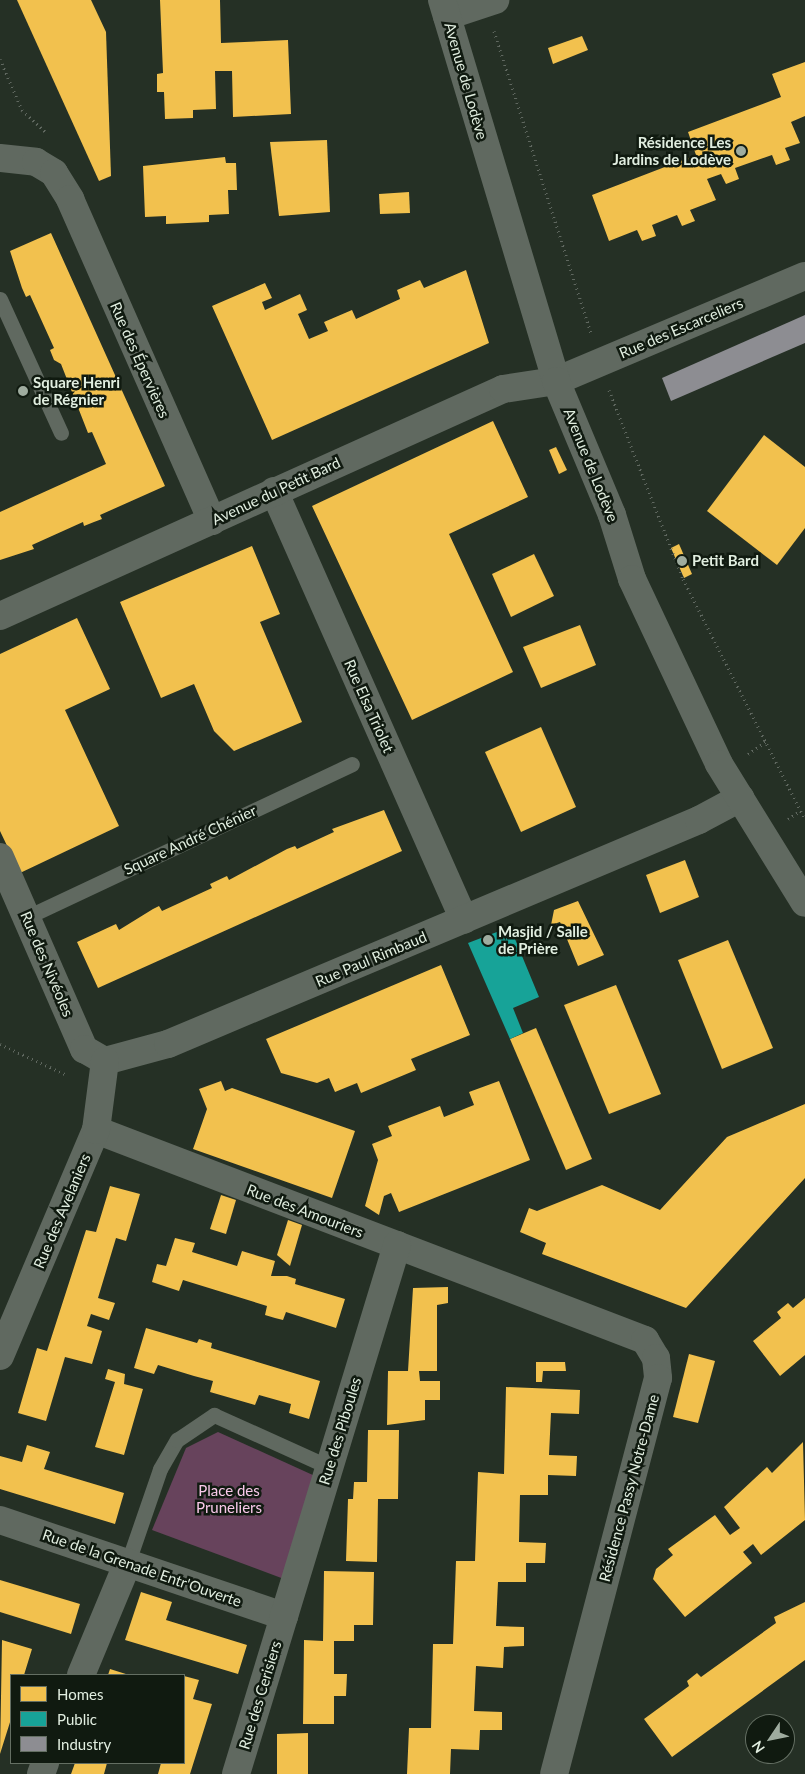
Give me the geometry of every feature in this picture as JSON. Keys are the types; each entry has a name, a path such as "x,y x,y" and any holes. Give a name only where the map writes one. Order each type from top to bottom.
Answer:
{"street":[{"path":"445,8 490,2"},
{"name":"Avenue de Lodève","path":"445,8 556,381 612,515 632,579 708,741 740,798 805,903"},
{"name":"Rue des Épervières","path":"0,158 36,162 54,173 70,199 212,521"},
{"name":"Rue des Escarceliers","path":"556,381 805,276"},
{"name":"Avenue du Petit Bard","path":"0,616 503,389 556,381"},
{"name":"Rue Elsa Triolet","path":"274,492 464,920"},
{"name":"Rue Paul Rimbaud","path":"105,1061 168,1044 700,820 740,798"},
{"name":"Rue des Nivéoles","path":"0,857 84,1049 105,1061"},
{"name":"Rue des Avelaniers","path":"1,1349 96,1130 105,1061"},
{"name":"Rue des Amouriers","path":"96,1130 515,1288"},
{"name":"Rue des Piboules","path":"284,1616 397,1245"},
{"name":"Résidence Passy Notre-Dame","path":"515,1288 645,1340 656,1358 658,1378 554,1774"},
{"name":"Rue de la Grenade Entr'Ouverte","path":"0,1520 284,1616"},
{"path":"81,1674 128,1562"},
{"name":"Rue des Cerisiers","path":"236,1774 284,1616"}],"lane":[{"path":"0,299 61,433"},
{"name":"Square André Chénier","path":"27,917 352,764"},
{"path":"128,1562 164,1462 177,1440 214,1415 329,1467"}],"path":[{"path":"490,2 600,362 683,579 805,819"},
{"path":"0,1044 59,1073 79,1077 105,1061"}],"green space":[{"name":"Place des Pruneliers","path":"218,1432 315,1476 284,1579 152,1530 186,1448"}],"building: Homes":[{"path":"17,0 91,0 106,32 111,176 99,181"},
{"path":"160,0 220,0 221,43 288,40 291,114 233,117 232,71 215,71 216,109 193,110 193,118 165,119 164,92 157,92 157,74 163,73"},
{"path":"582,36 588,50 553,64 548,48"},
{"name":"Résidence Les Jardins de Lodève","path":"805,62 805,116 791,122 800,143 785,148 790,160 776,165 772,155 735,168 739,179 726,184 721,174 707,179 716,200 690,210 695,221 682,226 677,215 652,225 656,236 642,241 637,230 609,241 592,195 696,155 688,132 781,97 772,74"},
{"path":"327,140 330,212 279,216 270,142"},
{"path":"225,157 226,163 236,163 237,190 228,190 229,214 209,215 209,222 166,224 166,216 145,217 143,166"},
{"path":"409,192 410,213 380,214 379,194"},
{"path":"51,233 165,486 100,515 102,519 84,526 83,522 32,545 34,549 0,560 0,512 106,464 92,432 88,433 61,364 54,360 50,350 54,348 30,295 26,297 10,251"},
{"path":"466,270 489,343 272,440 212,306 265,283 272,298 262,302 265,310 300,294 307,310 298,314 309,339 328,331 324,322 352,310 356,319 400,299 397,290 420,280 424,288"},
{"path":"493,421 528,497 449,534 513,672 412,720 312,506"},
{"path":"764,435 805,467 805,528 777,565 707,511"},
{"path":"556,447 567,470 559,474 549,450"},
{"name":"Petit Bard","path":"679,544 692,574 684,578 671,548"},
{"path":"252,546 280,614 260,622 302,722 234,751 214,731 194,684 161,698 120,602"},
{"path":"534,554 554,596 511,617 492,574"},
{"path":"77,618 110,689 65,710 119,826 20,873 0,831 0,654"},
{"path":"580,625 596,665 541,688 523,647"},
{"path":"541,727 576,807 521,832 485,752"},
{"path":"384,810 402,851 98,988 77,942 116,924 119,930 159,906 162,911 212,888 210,884 227,876 229,880 287,849 295,846 297,849 334,832 332,829"},
{"path":"685,860 699,897 660,913 646,875"},
{"path":"578,901 604,955 578,966 560,922 551,925 554,910"},
{"path":"728,940 773,1048 722,1069 678,960"},
{"path":"441,965 470,1035 411,1059 416,1070 361,1093 357,1083 335,1092 329,1078 317,1083 281,1073 266,1039"},
{"path":"616,985 661,1094 609,1114 564,1005"},
{"path":"536,1028 592,1159 566,1170 510,1039"},
{"path":"221,1081 225,1091 232,1088 355,1131 332,1198 193,1149 207,1109 199,1089"},
{"path":"499,1081 530,1160 399,1212 391,1193 384,1196 379,1215 365,1206 378,1160 372,1144 392,1136 388,1126 440,1106 444,1117 474,1105 469,1092"},
{"path":"805,1104 805,1178 686,1308 542,1254 546,1243 520,1232 529,1208 537,1211 602,1185 660,1210 727,1137"},
{"path":"110,1186 140,1194 126,1241 116,1238 98,1298 115,1303 109,1320 91,1314 87,1326 102,1331 92,1364 65,1357 46,1421 18,1413 37,1348 47,1351 86,1230 96,1232"},
{"path":"221,1195 236,1200 226,1234 210,1229"},
{"path":"288,1220 302,1225 290,1266 277,1255"},
{"path":"175,1238 195,1243 192,1252 237,1266 242,1251 275,1261 271,1276 287,1276 296,1279 295,1284 345,1299 336,1328 286,1312 283,1320 265,1315 267,1306 183,1280 179,1291 152,1282 157,1264 166,1266"},
{"path":"448,1287 448,1303 437,1305 437,1371 419,1371 420,1381 440,1381 440,1400 425,1400 425,1420 387,1425 388,1371 408,1371 413,1288"},
{"path":"805,1298 805,1355 780,1376 753,1341 781,1318 777,1312 788,1303 793,1308"},
{"path":"146,1328 197,1343 199,1339 212,1343 211,1348 320,1381 309,1419 289,1413 291,1404 259,1395 255,1405 210,1392 213,1381 158,1365 154,1374 134,1368"},
{"path":"689,1354 715,1361 698,1423 673,1417"},
{"path":"536,1362 565,1362 566,1371 543,1371 542,1382 536,1382"},
{"path":"108,1369 125,1374 124,1384 143,1389 124,1455 95,1447 115,1382 105,1379"},
{"path":"506,1387 580,1390 579,1414 551,1413 549,1455 577,1456 576,1476 548,1475 548,1495 520,1495 519,1542 546,1543 545,1563 526,1563 526,1582 498,1582 496,1626 524,1627 524,1646 504,1647 503,1668 476,1666 474,1711 502,1712 502,1730 480,1730 479,1750 451,1749 450,1774 407,1774 409,1728 431,1728 433,1644 453,1644 456,1561 475,1561 478,1472 504,1474"},
{"path":"368,1430 399,1430 398,1499 378,1499 377,1562 346,1561 348,1499 353,1499 354,1482 367,1482"},
{"path":"803,1442 805,1520 761,1555 753,1544 743,1552 752,1563 685,1617 653,1579 656,1569 673,1555 668,1549 715,1515 730,1535 740,1528 724,1507 767,1467 772,1473"},
{"path":"27,1445 50,1452 44,1469 124,1493 115,1524 0,1489 0,1456 22,1462"},
{"path":"324,1571 374,1572 373,1625 354,1625 354,1641 334,1641 334,1674 347,1674 346,1696 334,1696 334,1724 303,1724 304,1640 323,1641"},
{"path":"0,1580 80,1604 71,1634 0,1612"},
{"path":"141,1592 172,1602 166,1620 247,1645 238,1674 125,1640"},
{"path":"805,1602 805,1660 672,1757 644,1719 689,1686 687,1681 697,1673 701,1677 776,1623 774,1617"},
{"path":"2,1640 32,1649 24,1674 10,1674 10,1722 0,1754"},
{"path":"110,1669 126,1674 108,1674"},
{"path":"185,1676 199,1680 193,1699 212,1704 190,1774 158,1774 161,1764 185,1764"},
{"path":"308,1733 308,1774 277,1774 277,1734"},
{"path":"75,1764 107,1764 104,1774 71,1774"}],"building: Public":[{"path":"510,927 539,997 513,1008 523,1033 510,1039 468,943"}],"building: Industry":[{"path":"805,315 805,343 671,401 662,378"}],"place":[{"name":"Résidence Les Jardins de Lodève","path":"741,151"},
{"name":"Square Henri de Régnier","path":"23,391"},
{"name":"Petit Bard","path":"682,561"},
{"name":"Masjid / Salle de Prière","path":"488,940"}]}
